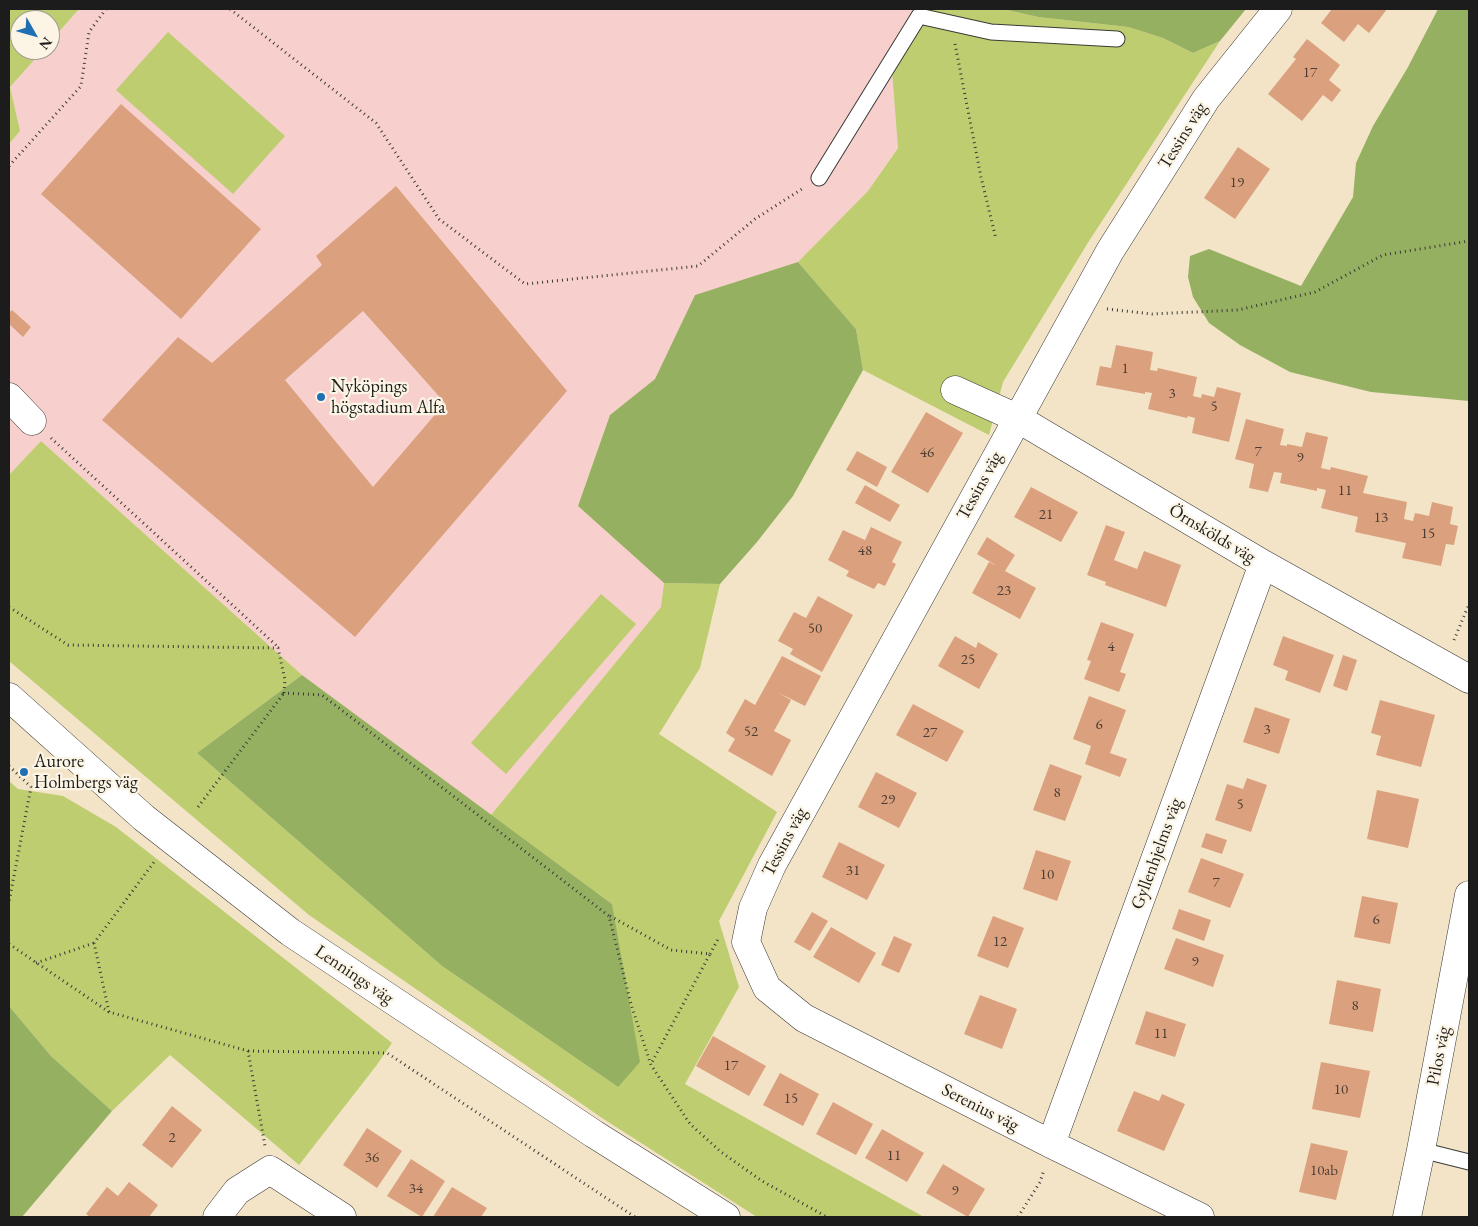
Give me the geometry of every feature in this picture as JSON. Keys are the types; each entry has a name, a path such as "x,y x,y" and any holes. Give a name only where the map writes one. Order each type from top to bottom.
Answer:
{"street":[{"name":"Tessins väg","path":"767,988 746,942 756,899 772,865 1110,251 1206,98 1278,9"},
{"name":"Örnskölds väg","path":"955,390 1017,418 1263,564 1469,679"},
{"path":"9,397 32,421"},
{"name":"Gyllenhjelms väg","path":"1052,1144 1263,564"},
{"name":"Lennings väg","path":"9,697 144,818 290,932 594,1134 726,1217"},
{"name":"Pilos väg","path":"1407,1217 1422,1150 1469,895"},
{"name":"Serenius väg","path":"767,988 804,1018 1200,1217"},
{"path":"218,1217 237,1191 270,1170 342,1217"}],"lane":[{"path":"819,178 919,16 991,32 1117,39"},
{"path":"1422,1150 1469,1162"}],"path":[{"path":"9,166 81,86 89,32 106,9"},
{"path":"230,9 376,123 439,219 525,284 698,266 755,219 819,178"},
{"path":"951,22 981,177 996,239"},
{"path":"1080,306 1152,314 1238,310 1315,292 1382,255 1469,241"},
{"path":"32,421 278,648 285,680 284,693 198,807"},
{"path":"1443,664 1469,604"},
{"path":"9,606 68,645 278,648"},
{"path":"284,693 322,695 609,916 671,950 710,954 651,1065"},
{"path":"9,766 31,787 9,902"},
{"path":"36,963 94,943 154,862"},
{"path":"609,916 631,1004 651,1065 690,1124 720,1152 762,1181 827,1217"},
{"path":"94,943 109,1012"},
{"path":"9,944 109,1012 248,1051 387,1053 635,1217"},
{"path":"248,1051 270,1170"},
{"path":"1018,1217 1040,1182 1052,1144"}],"shaded area":[{"name":"Nyköpings högstadium Alfa","path":"79,9 931,9 892,71 898,147 868,191 798,262 695,295 655,379 610,415 578,506 664,583 661,607 491,815 302,675 41,441 9,475 9,144 20,131 10,87 34,60 60,60 60,31"}],"green space":[{"path":"9,9 79,9 60,31 60,10 10,10 10,60 34,60 10,87 20,131 9,144"},
{"path":"931,9 1003,9 1038,17 1128,27 1163,38 1193,53 1220,41 1089,241 1003,382 989,435 863,370 856,329 798,262 868,191 898,148 892,71"},
{"path":"1003,9 1246,9 1220,41 1193,53 1163,38 1128,27 1038,17"},
{"path":"1438,9 1469,9 1469,401 1371,392 1290,372 1240,345 1209,323 1193,297 1188,277 1190,256 1209,249 1301,286 1353,197 1356,163 1373,126 1408,67"},
{"path":"168,32 285,136 233,194 116,90"},
{"path":"798,262 856,329 863,370 793,496 757,542 720,584 664,583 578,506 610,415 655,379 695,295"},
{"path":"41,441 302,675 197,753 442,966 618,1087 612,904 491,815 661,607 664,583 720,584 700,668 659,734 777,812 719,921 739,987 685,1084 924,1217 757,1217 602,1118 309,915 9,661 9,475"},
{"path":"601,594 636,624 506,774 471,743"},
{"path":"302,675 612,904 640,1062 618,1087 442,966 197,753"},
{"path":"9,781 18,789 63,796 116,827 392,1043 299,1165 170,1055 112,1111 51,1056 9,1006"},
{"path":"9,1006 51,1056 112,1111 22,1217 9,1217"}],"building":[{"path":"1332,9 1387,9 1369,33 1358,24 1344,42 1321,23"},
{"path":"1307,39 1340,65 1329,80 1341,90 1332,102 1323,95 1302,121 1268,94 1296,59 1293,57"},
{"path":"121,104 261,229 181,319 41,194"},
{"path":"1238,147 1270,169 1235,219 1204,198"},
{"path":"396,186 567,391 355,637 102,420 178,337 212,363 322,265 316,256","holes":["363,311 445,403 373,487 285,380"]},
{"path":"12,310 31,327 23,337 9,324 9,313"},
{"path":"1116,345 1153,352 1150,370 1157,371 1158,368 1197,377 1193,396 1201,398 1202,394 1214,397 1217,387 1241,393 1229,442 1192,433 1195,418 1188,416 1187,418 1148,409 1152,393 1145,392 1145,394 1096,385 1100,366 1111,368"},
{"path":"926,412 963,433 928,493 891,472"},
{"path":"1246,419 1284,429 1280,445 1287,446 1287,444 1302,447 1306,432 1328,437 1321,468 1330,470 1331,467 1368,476 1363,493 1407,502 1404,519 1413,521 1415,513 1429,516 1432,502 1453,507 1450,524 1458,526 1454,545 1446,544 1441,566 1402,558 1406,543 1355,532 1358,517 1321,508 1326,490 1317,488 1317,491 1280,483 1282,473 1274,472 1268,492 1249,488 1254,464 1235,459"},
{"path":"857,451 887,467 877,487 846,470"},
{"path":"865,485 900,505 890,522 855,503"},
{"path":"1031,487 1078,512 1061,542 1014,517"},
{"path":"1106,525 1125,532 1114,560 1137,569 1144,551 1181,565 1166,607 1105,585 1106,582 1087,575"},
{"path":"871,527 902,542 892,562 896,564 885,586 878,583 874,589 846,576 849,571 828,560 843,530 865,540"},
{"path":"987,537 1015,555 1005,571 1036,588 1020,619 972,593 989,562 997,566 977,554"},
{"path":"818,596 853,615 822,672 790,654 793,649 778,641 794,612 806,618"},
{"path":"1101,622 1134,634 1120,672 1126,674 1119,692 1084,679 1091,661 1087,660"},
{"path":"955,636 976,648 978,642 998,654 979,689 938,666"},
{"path":"1283,636 1334,655 1320,693 1285,680 1288,671 1273,665"},
{"path":"1343,655 1357,660 1347,691 1333,686"},
{"path":"782,656 821,676 805,706 777,692 791,700 774,731 791,740 772,776 728,751 735,739 726,733 745,699 755,705"},
{"path":"1089,696 1126,710 1110,753 1127,759 1120,777 1085,764 1091,746 1073,739"},
{"path":"1380,700 1435,715 1421,767 1376,755 1381,736 1371,733"},
{"path":"913,704 964,731 947,762 896,735"},
{"path":"1255,707 1290,719 1279,754 1243,742"},
{"path":"1050,764 1082,776 1065,821 1033,810"},
{"path":"876,772 917,793 899,828 858,807"},
{"path":"1247,778 1267,785 1251,832 1215,820 1227,784 1243,789"},
{"path":"1377,790 1419,799 1408,848 1367,839"},
{"path":"1206,833 1227,840 1222,854 1201,847"},
{"path":"839,842 885,865 867,900 822,877"},
{"path":"1036,850 1071,861 1057,901 1023,889"},
{"path":"1201,858 1244,874 1230,908 1188,892"},
{"path":"1362,896 1398,903 1390,944 1354,937"},
{"path":"1179,909 1211,920 1204,941 1172,929"},
{"path":"812,912 828,921 810,951 794,942"},
{"path":"993,916 1024,928 1008,968 977,956"},
{"path":"831,927 876,953 859,983 813,957"},
{"path":"894,936 912,944 899,973 881,965"},
{"path":"1176,938 1224,955 1213,987 1164,969"},
{"path":"1337,980 1381,989 1373,1032 1329,1024"},
{"path":"980,995 1017,1009 1002,1049 964,1034"},
{"path":"1146,1011 1186,1024 1175,1057 1135,1044"},
{"path":"713,1036 766,1066 749,1096 696,1066"},
{"path":"1321,1062 1370,1071 1360,1118 1312,1109"},
{"path":"780,1073 819,1094 803,1126 763,1105"},
{"path":"1134,1091 1159,1101 1162,1094 1185,1104 1164,1151 1117,1131"},
{"path":"833,1102 873,1124 856,1155 816,1134"},
{"path":"172,1106 202,1130 172,1168 142,1145"},
{"path":"367,1128 402,1151 377,1188 343,1165"},
{"path":"882,1129 924,1153 907,1182 865,1158"},
{"path":"1311,1143 1348,1151 1336,1200 1299,1192"},
{"path":"411,1159 445,1181 422,1217 387,1196"},
{"path":"943,1164 985,1189 968,1217 926,1193"},
{"path":"129,1182 158,1205 149,1217 90,1217 86,1214 107,1187 118,1196"},
{"path":"452,1187 487,1208 481,1217 433,1217"}],"place":[{"name":"Nyköpings högstadium Alfa","path":"321,397"},
{"name":"Aurore Holmbergs väg","path":"24,772"}]}
